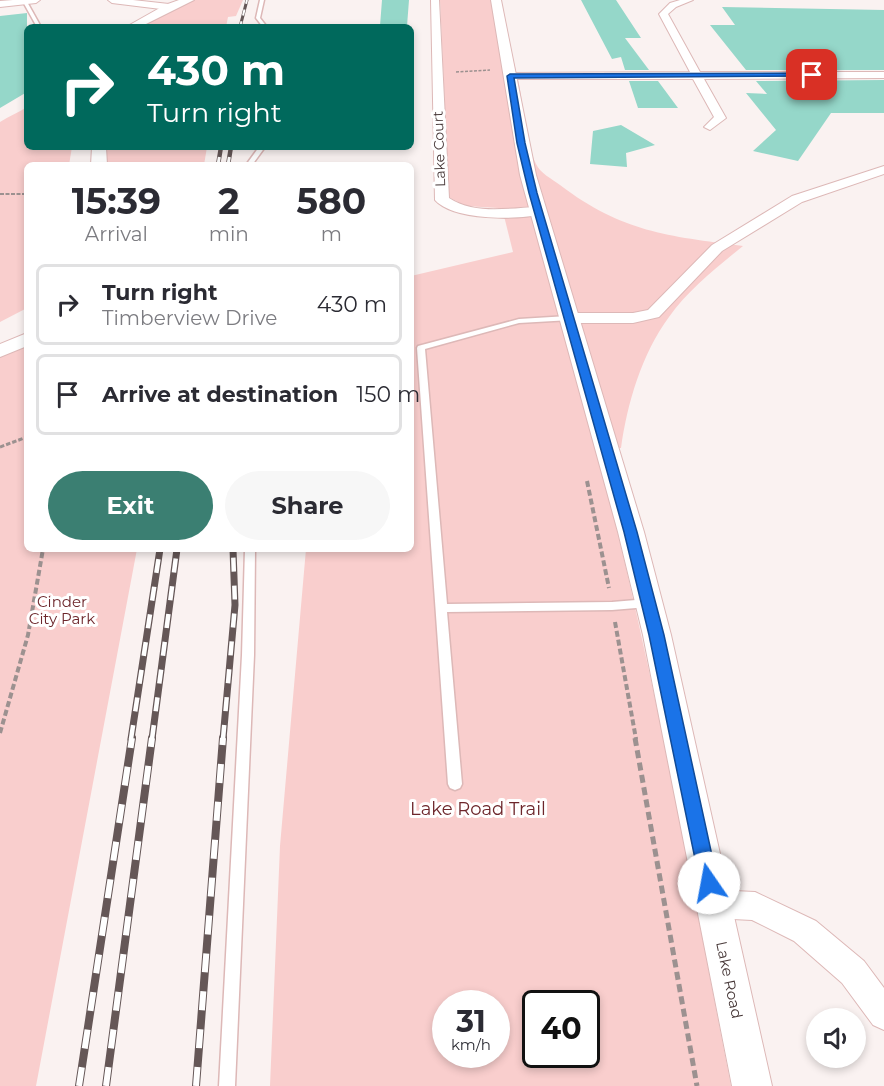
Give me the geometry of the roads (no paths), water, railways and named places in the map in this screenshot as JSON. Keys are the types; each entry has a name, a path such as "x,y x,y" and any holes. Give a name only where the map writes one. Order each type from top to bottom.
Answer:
{"street":[{"path":"5,2 36,0"},
{"path":"112,0 169,8"},
{"path":"138,24 189,0"},
{"name":"Lake Court","path":"435,0 442,200 456,208 473,212 538,211"},
{"name":"Lake Road","path":"496,0 521,143 538,211 631,532 649,603 752,1086"},
{"path":"689,0 673,5 663,14 720,118 710,127"},
{"path":"510,73 884,75"},
{"path":"568,318 633,318 653,314 717,248 797,199 884,170"},
{"path":"0,351 24,340"},
{"path":"714,904 755,906 806,931 853,972 884,1014"}],"lane":[{"path":"262,0 258,18 263,24"},
{"path":"24,1 37,24"},
{"path":"455,784 421,348 519,321 568,318"},
{"path":"227,1086 248,655 250,552"},
{"path":"441,608 612,606 649,603"}],"railway":[{"path":"241,24 247,0"},
{"path":"218,162 220,150"},
{"path":"228,162 230,150"},
{"path":"131,739 160,552"},
{"path":"152,739 177,552"},
{"path":"223,739 235,605 233,552"},
{"path":"79,1086 132,738"},
{"path":"106,1086 152,738"},
{"path":"196,1086 223,738"}],"park label":[{"name":"Cinder City Park","path":"62,610"},
{"name":"Lake Road Trail","path":"478,809"}]}
